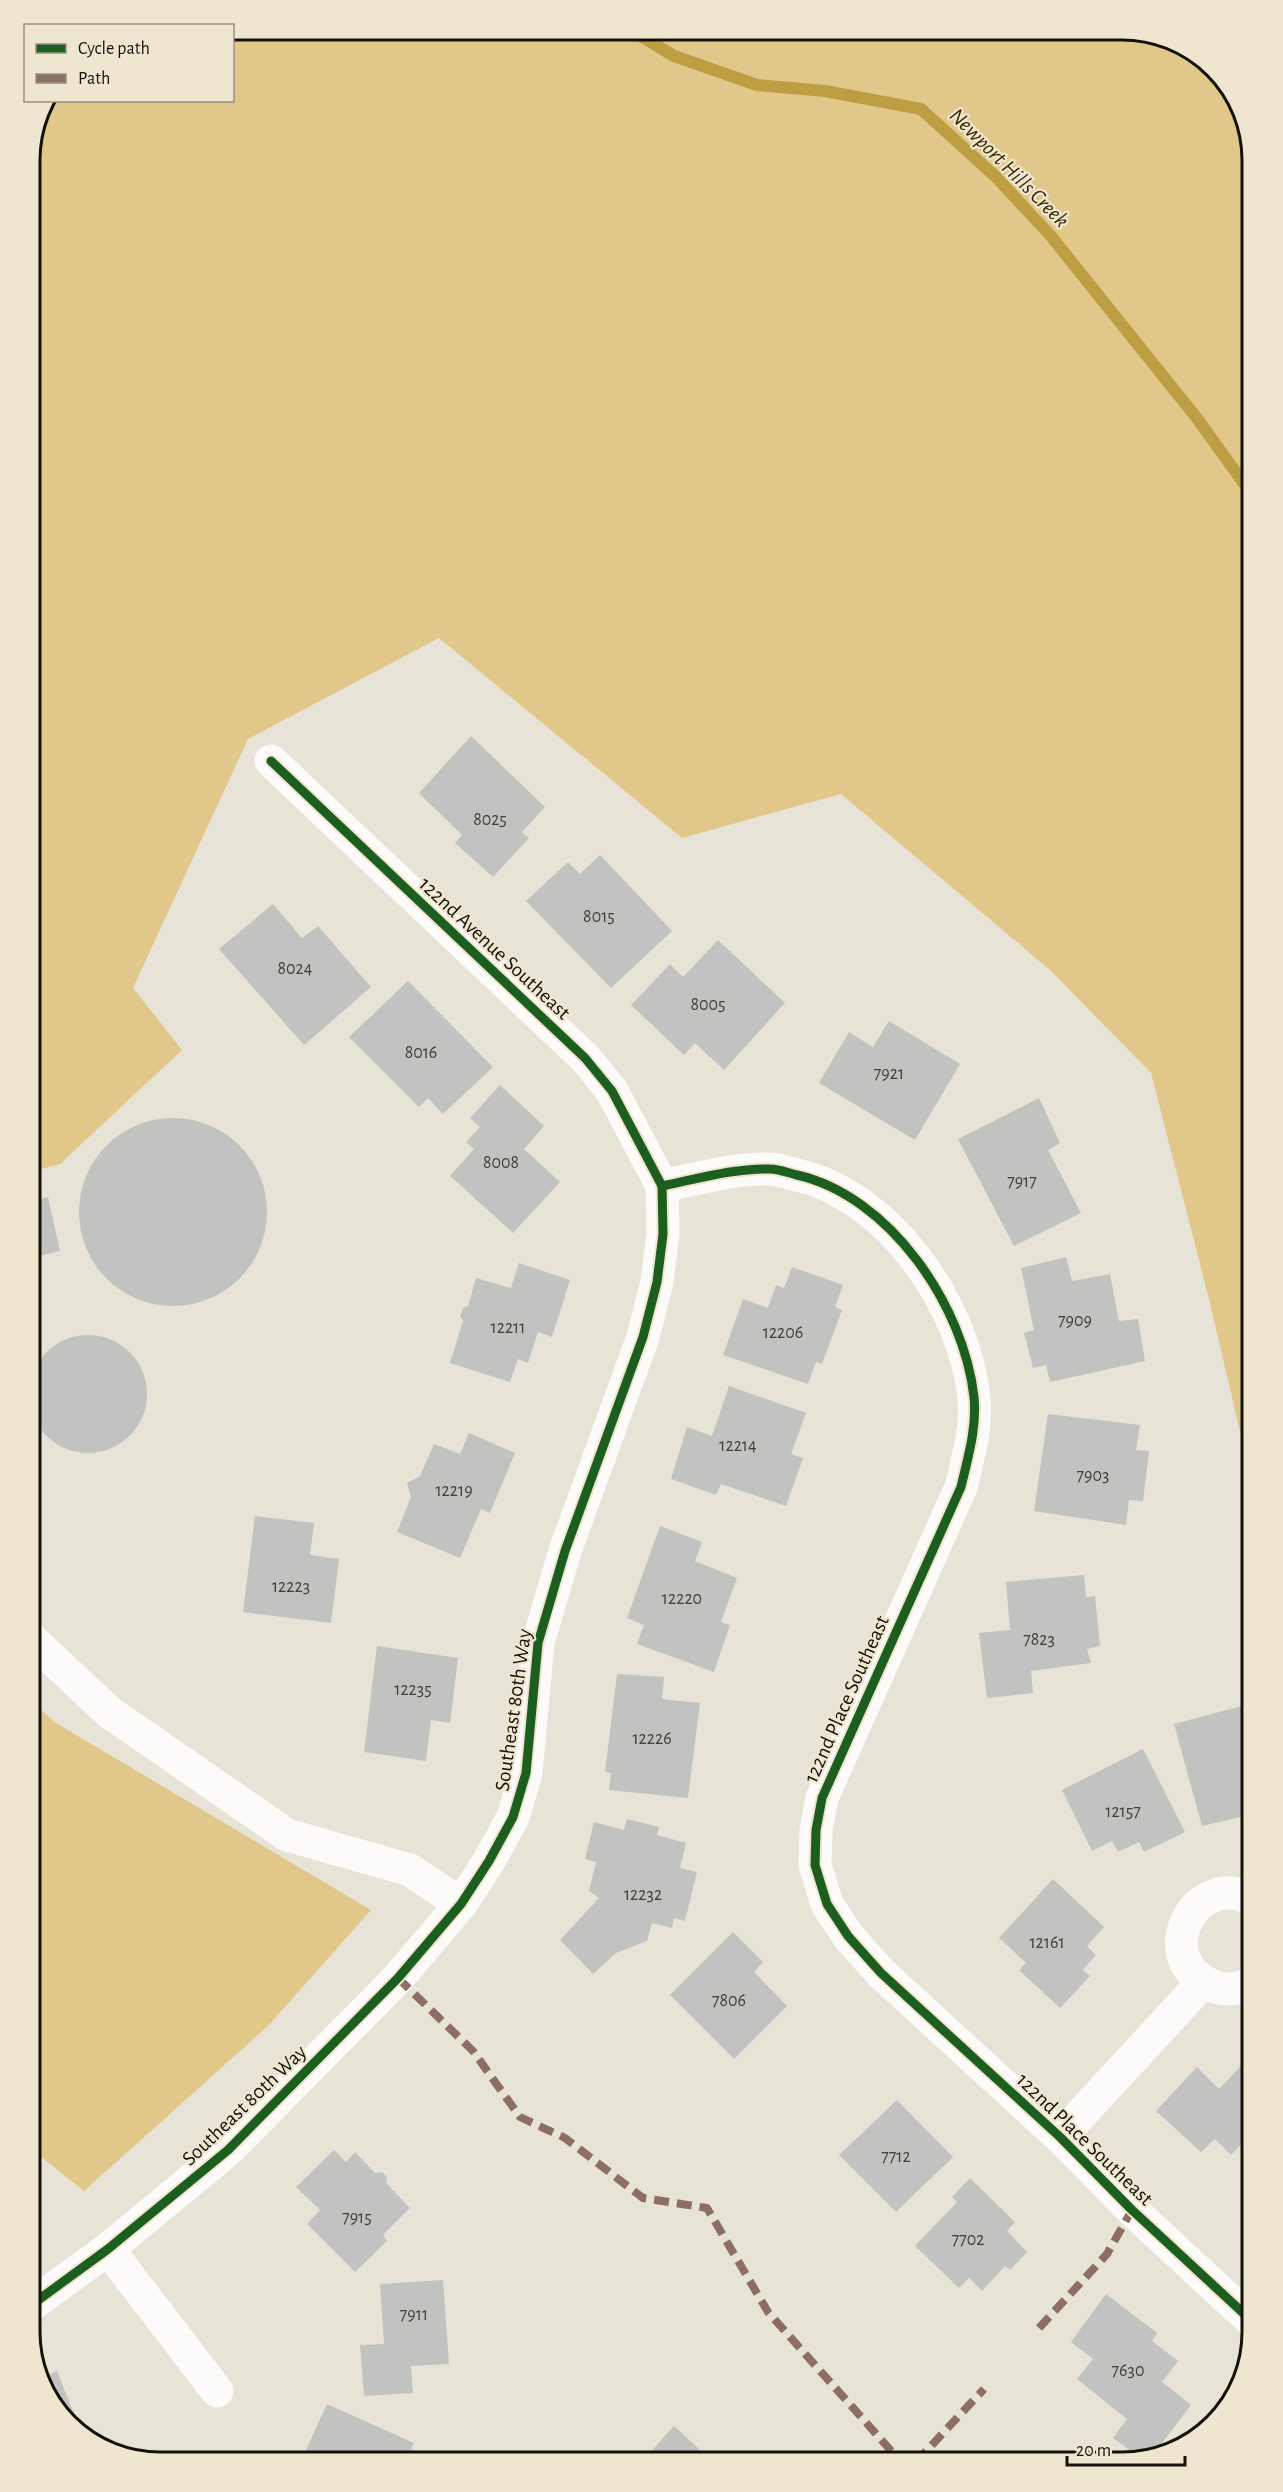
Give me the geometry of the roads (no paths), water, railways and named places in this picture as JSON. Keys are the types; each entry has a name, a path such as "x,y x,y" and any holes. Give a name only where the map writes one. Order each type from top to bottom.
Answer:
{"street":[{"name":"122nd Avenue Southeast","path":"271,761 585,1058 612,1091 662,1186"},
{"name":"122nd Place Southeast","path":"662,1186 726,1173 771,1169 808,1177 846,1193 881,1220 919,1262 946,1307 966,1355 974,1398 974,1436 961,1487 822,1798 816,1830 815,1864 827,1904 848,1936 881,1972 1060,2137 1132,2210 1242,2312"},
{"name":"Southeast 80th Way","path":"40,2299 108,2249 228,2150 398,1978 461,1904 489,1861 513,1817 526,1773 538,1643 565,1551 643,1337 657,1282 663,1234 662,1186"},
{"path":"40,1648 109,1712 287,1835 410,1870 461,1904"},
{"path":"1242,1895 1214,1895 1200,1902 1189,1913 1183,1927 1181,1943 1184,1958 1191,1971 1203,1982 1218,1988 1234,1989 1242,1986"},
{"path":"1060,2137 1203,1982"},
{"path":"108,2249 217,2391"}],"waterway":[{"name":"Newport Hills Creek","path":"649,41 674,56 757,85 825,91 921,109 996,177 1050,235 1196,417 1242,481"}]}
